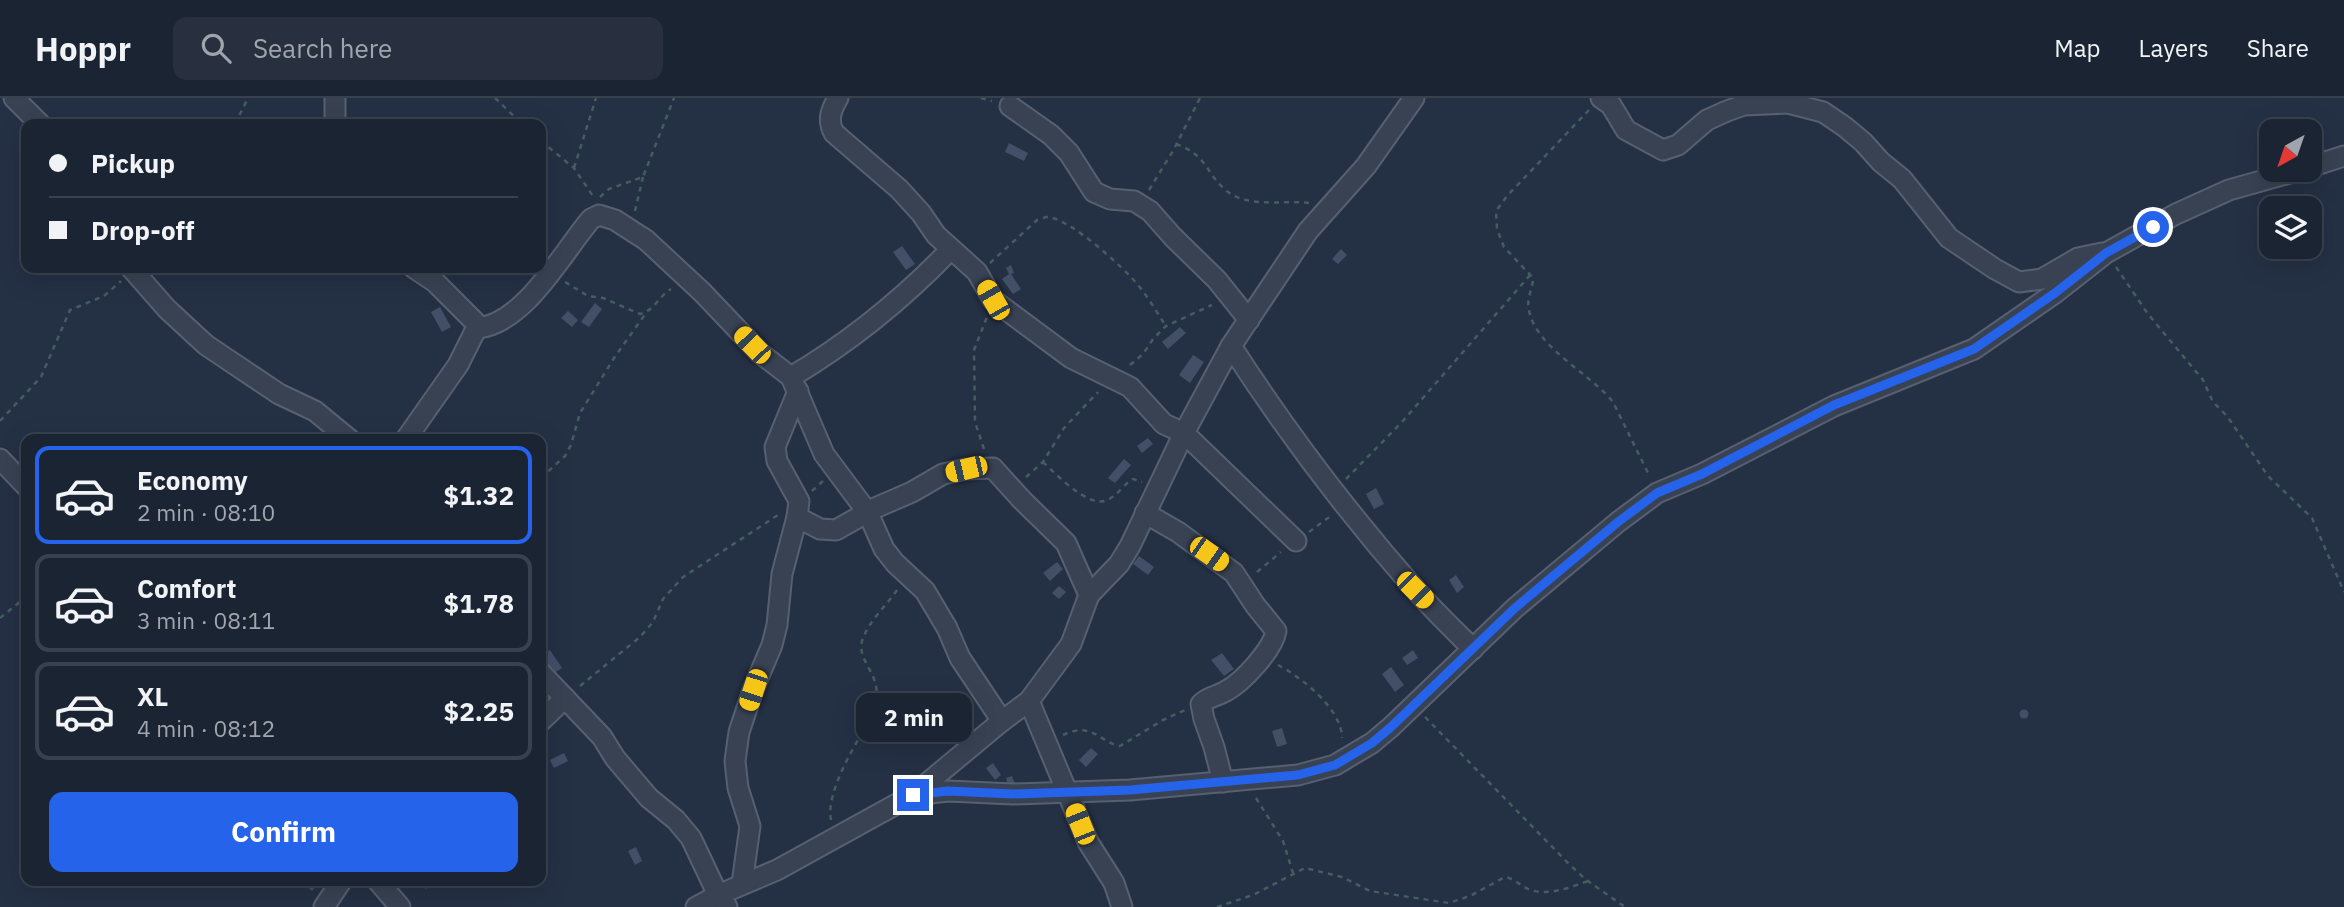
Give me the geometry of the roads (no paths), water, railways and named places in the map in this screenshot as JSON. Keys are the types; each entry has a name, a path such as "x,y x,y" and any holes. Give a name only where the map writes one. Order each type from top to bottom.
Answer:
{"street":[{"path":"14,98 35,119"},
{"path":"335,98 335,119"},
{"path":"838,98 830,116 834,133 899,189 950,250 977,272 993,300 1071,358 1117,379 1137,393 1164,424 1184,433 1296,541"},
{"path":"696,907 722,901 742,884 777,870 913,795 1030,701 1071,644 1090,595 1119,564 1130,546 1184,433 1231,346 1292,253 1366,166 1414,98"},
{"path":"1596,103 1611,105 1626,130 1663,150 1678,145 1707,120 1744,105 1819,105 1902,179 1949,238 2019,282 2042,279 2078,258 2106,253"},
{"path":"1010,106 1051,135 1077,164 1094,192 1110,200 1141,204 1230,295 1249,320"},
{"path":"2322,163 2344,156"},
{"path":"913,795 948,791 1068,793 1194,786 1321,770 1372,743 1414,707 1515,608 1657,493 1702,474 1834,405 1974,349 2055,293 2106,253 2203,201 2259,182"},
{"path":"478,328 498,324 511,315 550,272 591,219 605,215 646,240 794,384 816,437 836,470 868,513 884,549 931,601 960,658 1002,721"},
{"path":"950,250 923,279 880,316 794,384 775,454 798,509 811,526 831,531 943,474 966,469 997,471 1066,543 1090,595"},
{"path":"136,273 167,309 206,345 279,394 315,411 343,434"},
{"path":"410,434 458,365 478,328 477,321 469,313 422,273"},
{"path":"1231,346 1333,491 1415,590 1473,649"},
{"path":"0,459 21,481"},
{"path":"742,884 750,826 738,788 735,761 753,690 772,645 777,625 782,574 798,509"},
{"path":"1145,513 1178,532 1234,573 1276,631 1268,651 1235,686 1205,699 1201,704 1203,719 1210,732 1223,782"},
{"path":"546,678 602,737 615,758 649,798 676,820 691,838 722,901"},
{"path":"546,716 565,698"},
{"path":"1030,701 1088,842 1114,883 1122,907"},
{"path":"324,907 338,886"},
{"path":"384,886 400,907"}]}
